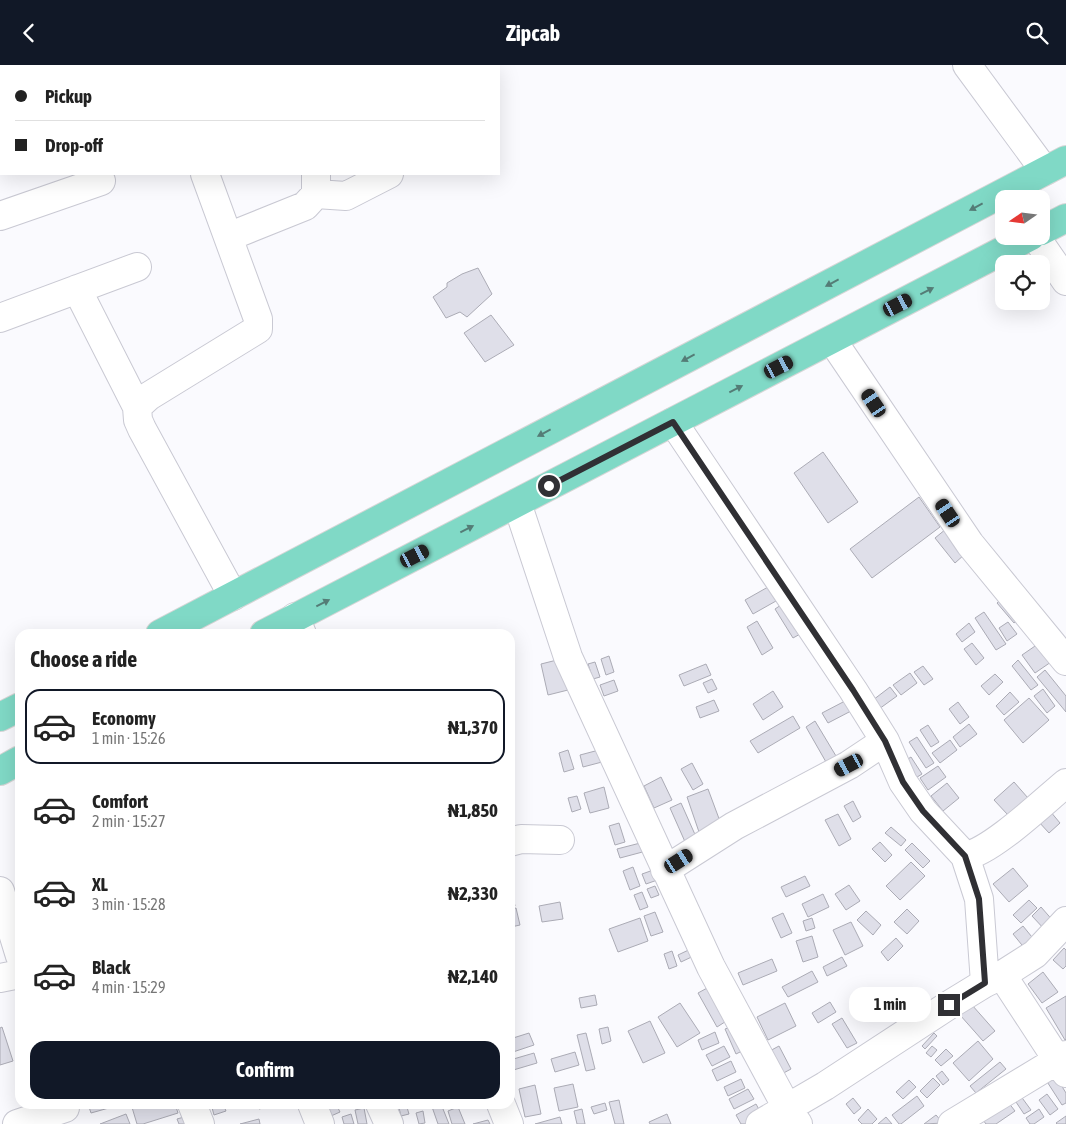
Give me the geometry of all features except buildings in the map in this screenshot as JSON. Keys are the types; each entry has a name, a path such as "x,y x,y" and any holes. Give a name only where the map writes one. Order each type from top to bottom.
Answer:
{"main road":[{"path":"170,629 1056,166"},
{"path":"1050,226 1066,218"},
{"path":"286,629 299,626 517,503 1016,245"},
{"path":"0,717 15,710"},
{"path":"0,771 15,763"}],"street":[{"path":"967,65 1056,166"},
{"path":"0,216 101,181 98,175"},
{"path":"137,407 149,395 258,329 258,319 205,175"},
{"path":"228,237 305,206 316,184 346,196 387,175"},
{"path":"1040,245 1066,281"},
{"path":"0,318 137,267"},
{"path":"77,289 137,407 138,419 142,429 233,596"},
{"path":"832,340 970,544 1066,661"},
{"path":"673,422 853,690 885,741 903,782 923,811 965,856 979,899 993,979 1063,1062 952,1124"},
{"path":"517,503 568,657 711,967 793,1116"},
{"path":"665,870 734,826 849,765 885,741"},
{"path":"965,856 974,855 989,847 1066,783"},
{"path":"515,841 521,839 560,840"},
{"path":"0,891 15,940"},
{"path":"760,1124 793,1116 825,1086 1035,954 1066,921"},
{"path":"0,978 15,975"},
{"path":"194,1109 200,1124"},
{"path":"314,1109 320,1124"},
{"path":"382,1109 389,1124"},
{"path":"503,1109 508,1124"},
{"path":"17,1124 66,1112"}],"route":[{"path":"549,486 673,422 853,690 885,741 903,782 923,811 965,856 979,899 985,983 949,1005"}]}
